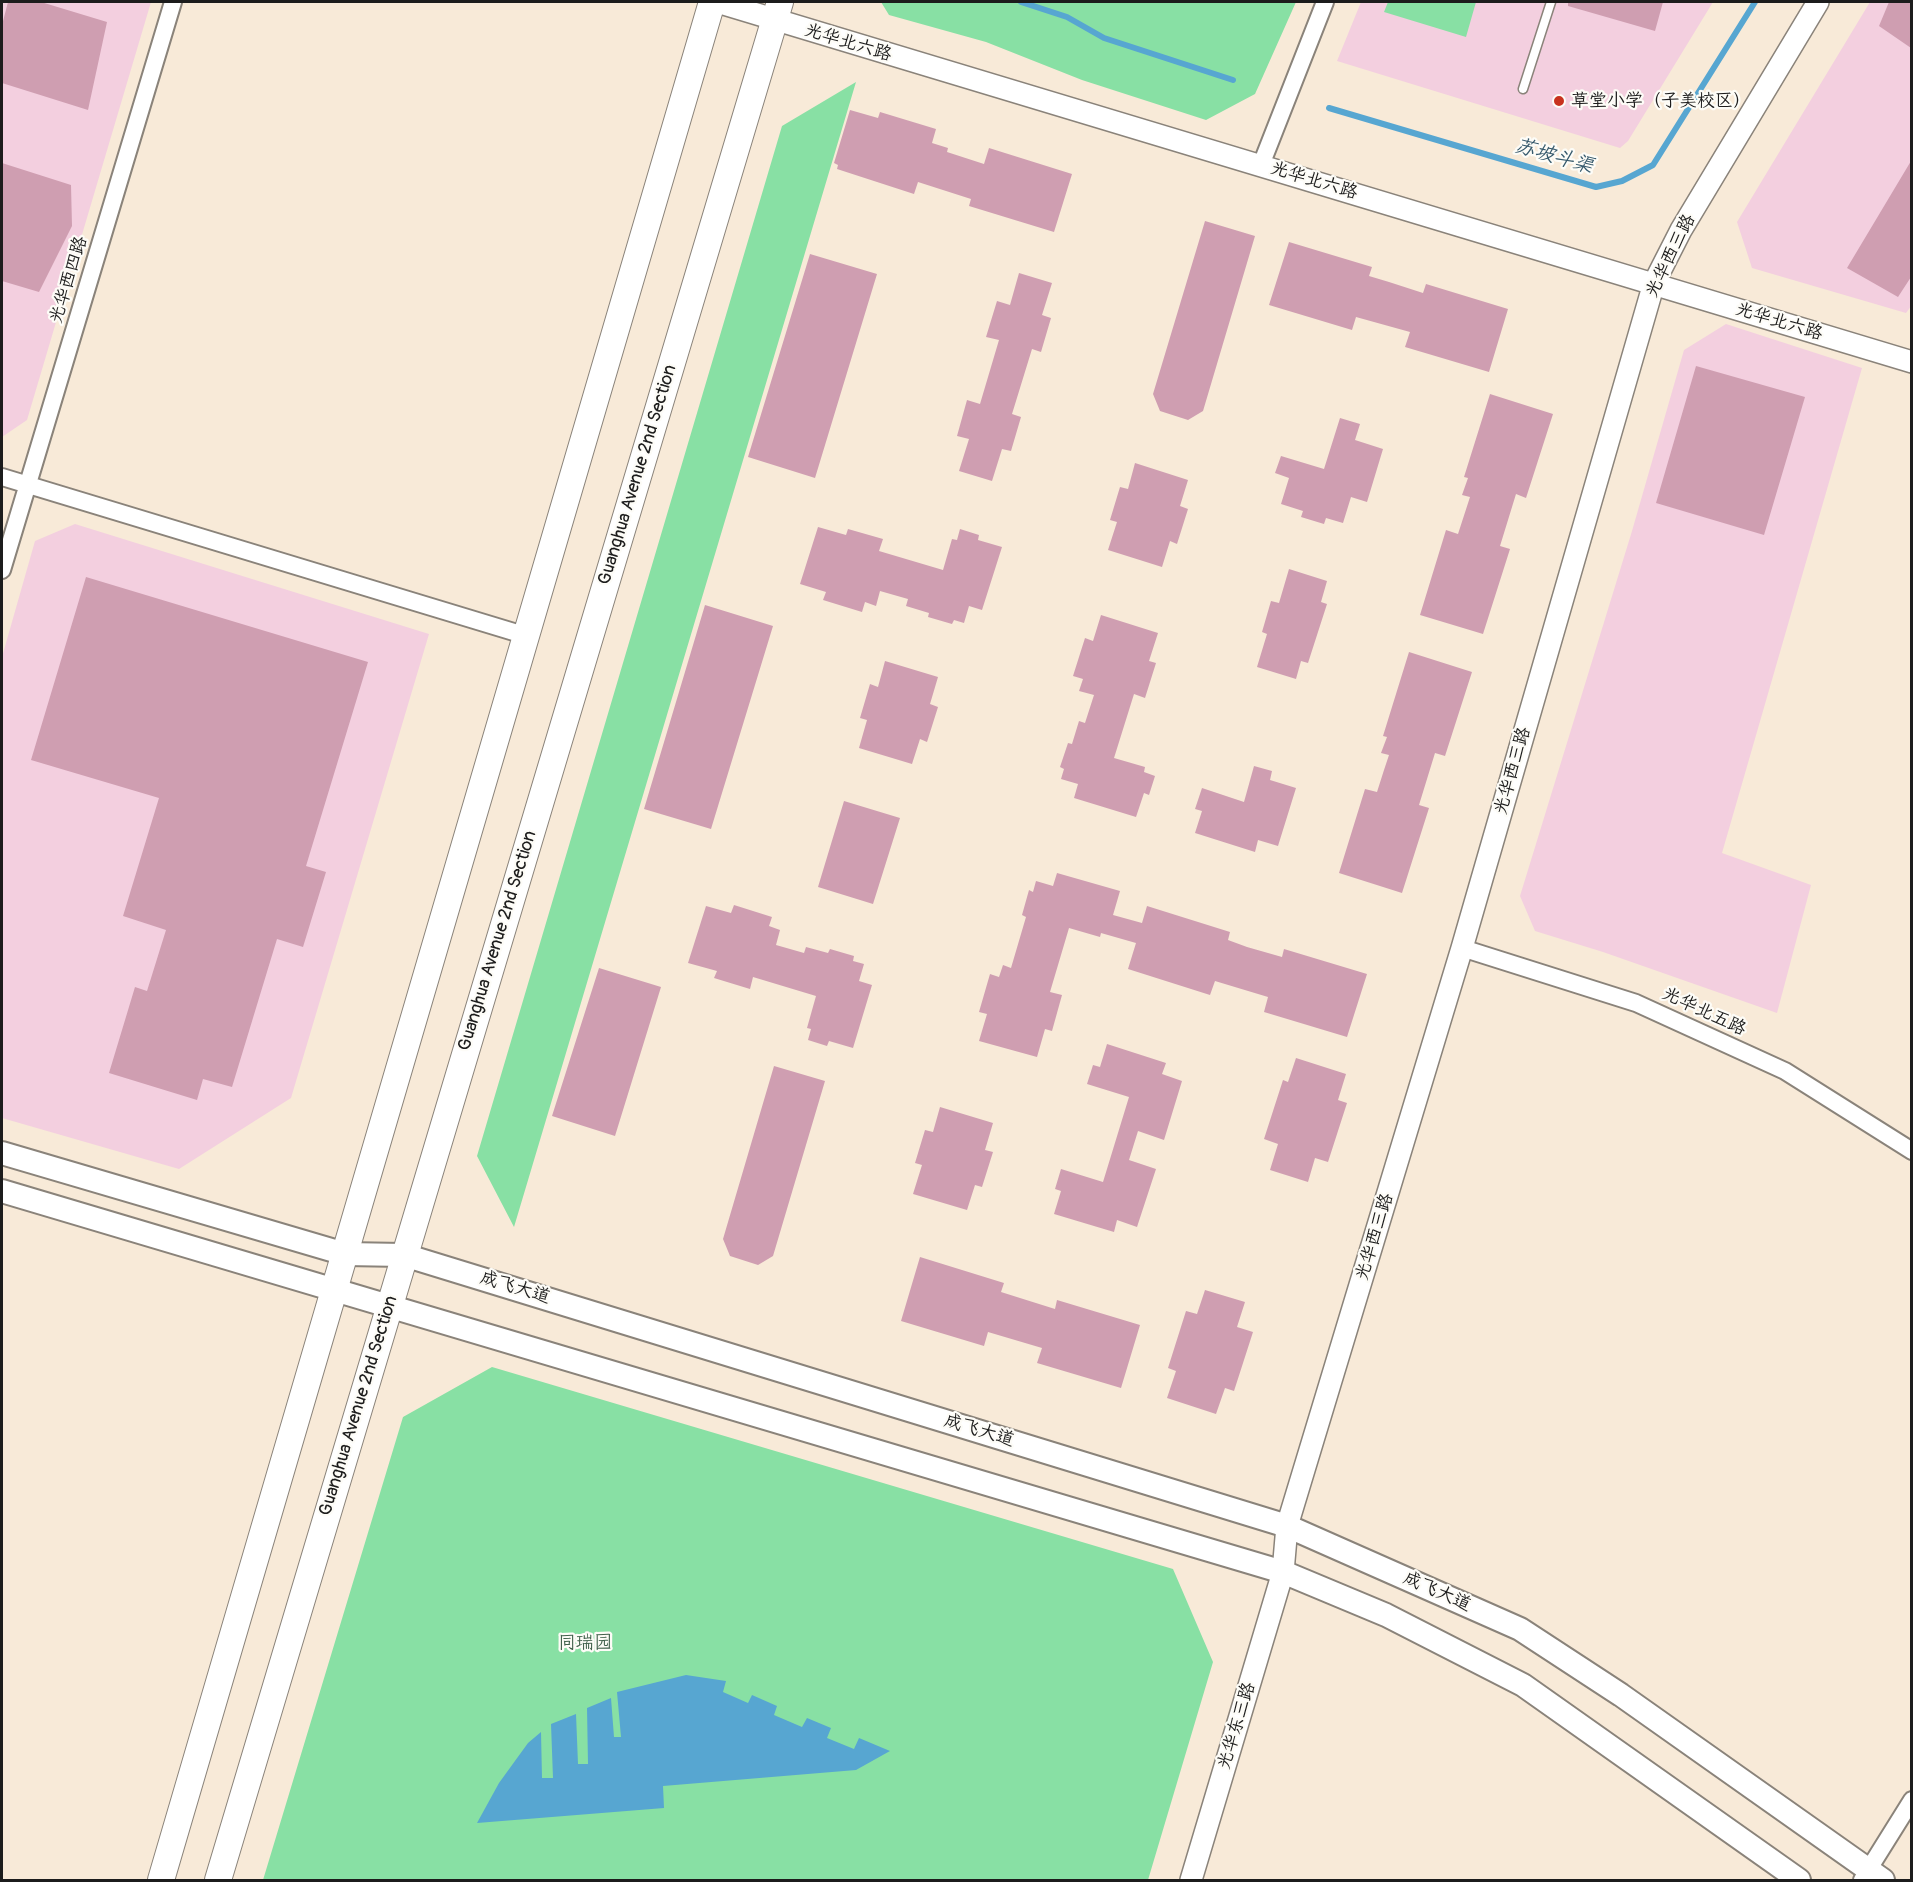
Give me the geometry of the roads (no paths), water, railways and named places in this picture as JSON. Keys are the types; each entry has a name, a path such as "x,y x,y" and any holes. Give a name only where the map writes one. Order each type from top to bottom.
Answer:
{"main road":[{"path":"161,1881 711,2"},
{"name":"Guanghua Avenue 2nd Section","path":"218,1881 777,11"},
{"name":"成飞大道","path":"2,1153 345,1254 404,1255 1287,1526 1520,1629 1621,1695 1871,1877"},
{"path":"2,1191 1283,1572 1386,1615 1523,1685 1799,1881"}],"street":[{"name":"光华西四路","path":"2,570 173,2"},
{"name":"光华北六路","path":"717,2 777,11 1260,165 1911,362"},
{"path":"1260,165 1325,2"},
{"name":"光华西三路","path":"1283,1572 1287,1526 1462,948 1654,283 1687,220 1818,2"},
{"path":"2,477 526,636"},
{"name":"光华北五路","path":"1462,948 1636,1003 1785,1071 1911,1151"},
{"name":"光华东三路","path":"1191,1881 1283,1572"},
{"path":"1871,1877 1911,1800"}],"lane":[{"path":"1523,89 1551,2"}],"water":[{"path":"686,1675 726,1681 723,1692 748,1703 752,1695 777,1706 774,1715 802,1727 807,1718 831,1728 827,1738 854,1749 859,1738 890,1751 856,1770 663,1786 664,1808 477,1823 499,1783 528,1743 541,1732 542,1778 553,1778 551,1724 576,1714 578,1764 588,1764 587,1708 611,1698 614,1737 621,1737 617,1692"}],"waterway":[{"name":"苏坡斗渠","path":"1021,2 1067,17 1104,38 1233,80"},
{"name":"苏坡斗渠","path":"1329,108 1596,187 1622,181 1653,165 1755,2"}],"place":[{"name":"草堂小学（子美校区）","path":"1559,101"}],"park label":[{"name":"同瑞园","path":"585,1643"}]}
